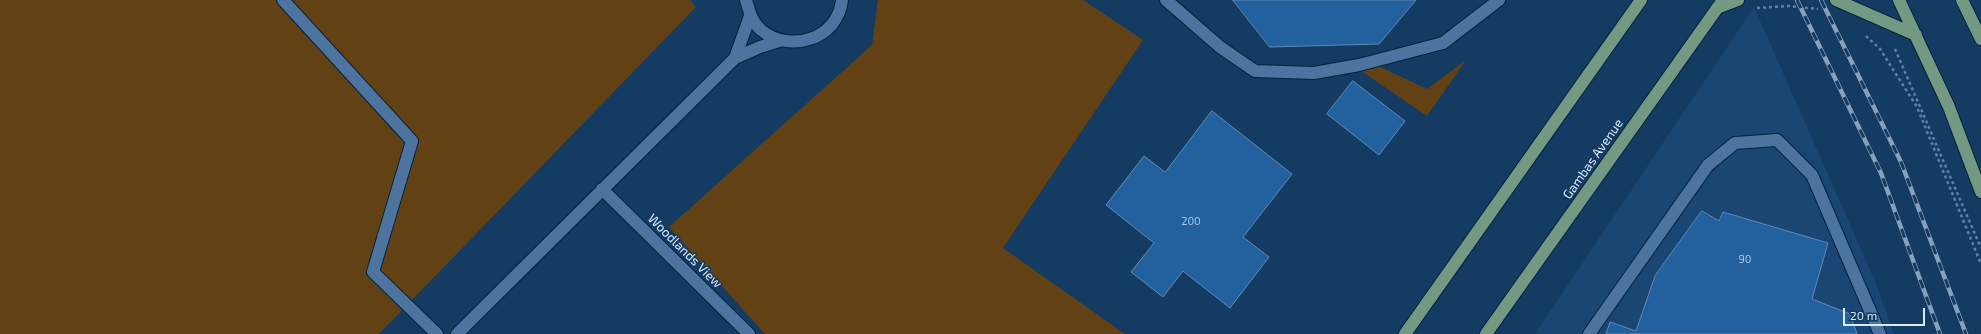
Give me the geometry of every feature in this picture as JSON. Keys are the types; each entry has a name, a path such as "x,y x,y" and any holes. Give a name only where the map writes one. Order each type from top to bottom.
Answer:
{"main road":[{"path":"1405,334 1641,0"},
{"path":"1720,4 1738,0"},
{"path":"1836,0 1916,35"},
{"path":"1899,0 1949,107 1981,192"},
{"path":"1962,0 1981,39"},
{"name":"Gambas Avenue","path":"1486,334 1720,4"}],"street":[{"path":"283,0 412,140 373,272 437,334"},
{"path":"746,0 750,16 761,30 779,41"},
{"path":"457,334 735,58 760,47 779,41 800,43 817,38 828,29 838,16 842,0"},
{"path":"1166,0 1220,47 1255,71 1314,73 1359,65 1443,43 1498,0"},
{"path":"735,58 750,16"},
{"path":"1589,334 1708,165 1735,143 1777,140 1812,175 1880,334"},
{"name":"Woodlands View","path":"602,189 749,334"}],"path":[{"path":"1755,8 1788,6 1823,9"},
{"path":"1864,34 1880,49 1917,107 1981,264"},
{"path":"1891,45 1896,50 1981,248"}],"shaded area":[{"path":"0,0 690,0 696,7 379,334 0,334"},
{"path":"878,0 1083,0 1143,40 1003,248 1125,334 765,334 669,227 872,45"},
{"path":"1754,7 1875,281 1894,334 1535,334"},
{"path":"1466,60 1427,116 1357,68 1372,63 1427,89"}],"building":[{"path":"1233,0 1416,0 1379,44 1270,47"},
{"path":"1353,81 1405,121 1379,155 1327,114"},
{"path":"1212,111 1292,174 1243,237 1269,257 1230,308 1183,271 1163,297 1131,272 1154,243 1106,205 1144,156 1165,172"},
{"path":"1702,211 1719,221 1723,212 1828,243 1812,299 1850,314 1857,334 1606,334 1610,322 1636,331 1655,276"}],"railway":[{"path":"1797,0 1881,173 1940,334"},
{"path":"1821,0 1901,162 1966,334"}]}
